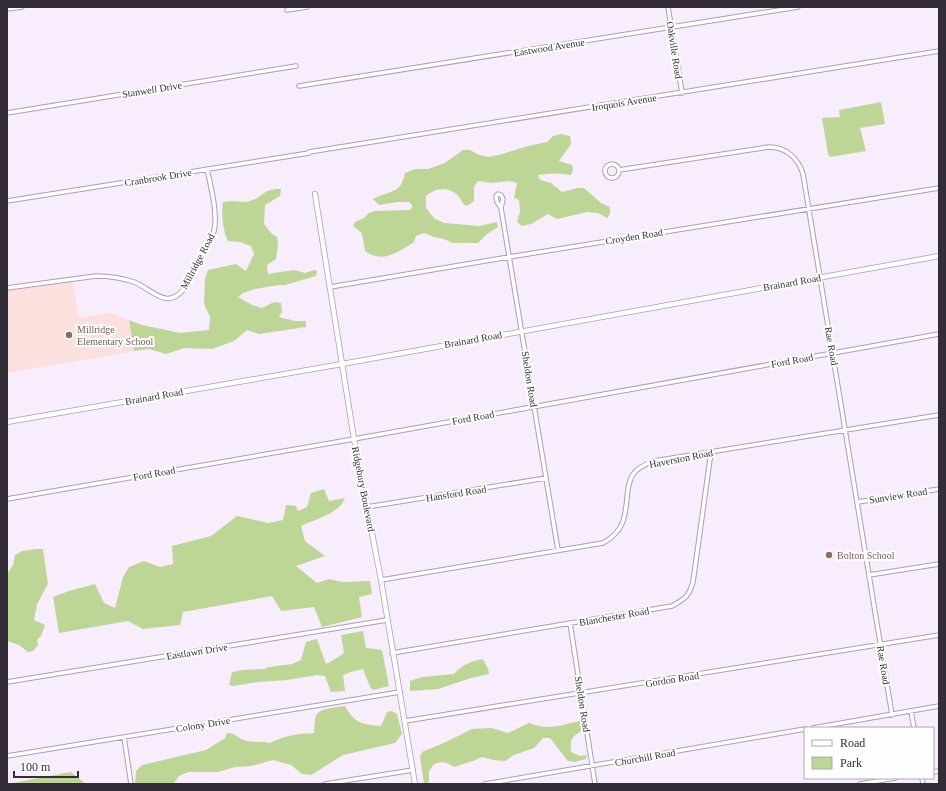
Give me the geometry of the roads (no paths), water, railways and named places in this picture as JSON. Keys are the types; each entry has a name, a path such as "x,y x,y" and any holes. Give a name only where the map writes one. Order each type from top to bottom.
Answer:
{"street":[{"path":"7,9 22,7"},
{"path":"287,10 307,7"},
{"name":"Oakville Road","path":"668,7 682,92"},
{"name":"Eastwood Avenue","path":"299,86 798,7"},
{"name":"Iroquois Avenue","path":"309,152 939,51"},
{"name":"Stanwell Drive","path":"7,112 296,66"},
{"name":"Rae Road","path":"619,170 765,147 779,148 794,156 801,167 858,502 892,715"},
{"name":"Cranbrook Drive","path":"7,202 309,152"},
{"name":"Millridge Road","path":"7,288 96,276 125,279 134,282 162,298 172,298 177,296 183,290 209,244 214,232 214,215 207,169"},
{"name":"Croyden Road","path":"330,287 939,188"},
{"name":"Ridgebury Boulevard","path":"315,194 354,438 400,692 415,784"},
{"name":"Sheldon Road","path":"501,208 558,550"},
{"name":"Brainard Road","path":"7,422 342,364 522,330 939,256"},
{"name":"Ford Road","path":"7,499 939,334"},
{"name":"Haverston Road","path":"380,580 603,543 613,537 625,517 629,482 634,472 642,466 654,461 939,415"},
{"name":"Blanchester Road","path":"392,653 672,606 683,600 690,592 694,581 711,452"},
{"name":"Hansford Road","path":"367,507 546,478"},
{"name":"Sunview Road","path":"858,502 939,489"},
{"path":"869,575 939,564"},
{"name":"Eastlawn Drive","path":"7,682 387,620"},
{"name":"Sheldon Road","path":"570,623 596,784"},
{"name":"Gordon Road","path":"405,722 939,635"},
{"name":"Colony Drive","path":"7,756 400,692"},
{"path":"819,727 939,706"},
{"path":"911,711 914,727"},
{"name":"Churchill Road","path":"485,784 804,729"},
{"path":"124,737 131,784"},
{"path":"325,784 413,770"},
{"path":"860,784 889,779"}],"place":[{"name":"Millridge Elementary School","path":"69,335"},
{"name":"Bolton School","path":"829,555"}]}
